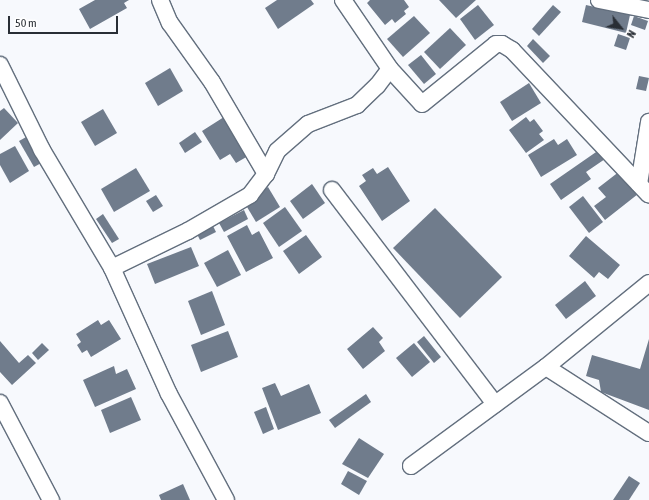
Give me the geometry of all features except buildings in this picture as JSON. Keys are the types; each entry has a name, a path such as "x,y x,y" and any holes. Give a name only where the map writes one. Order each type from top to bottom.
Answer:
{"street":[{"path":"160,0 170,23 212,82 266,174"},
{"path":"343,0 390,68 422,104 496,44 502,44 512,50 644,189"},
{"path":"599,0 649,10"},
{"path":"0,65 42,150 112,268 169,394 226,500"},
{"path":"112,268 188,230 250,195 266,174 278,151 308,124 357,105 377,86 390,68"},
{"path":"644,189 649,122"},
{"path":"332,190 495,404"},
{"path":"411,466 546,367 649,283"},
{"path":"546,367 649,433"},
{"path":"0,403 51,500"}]}
